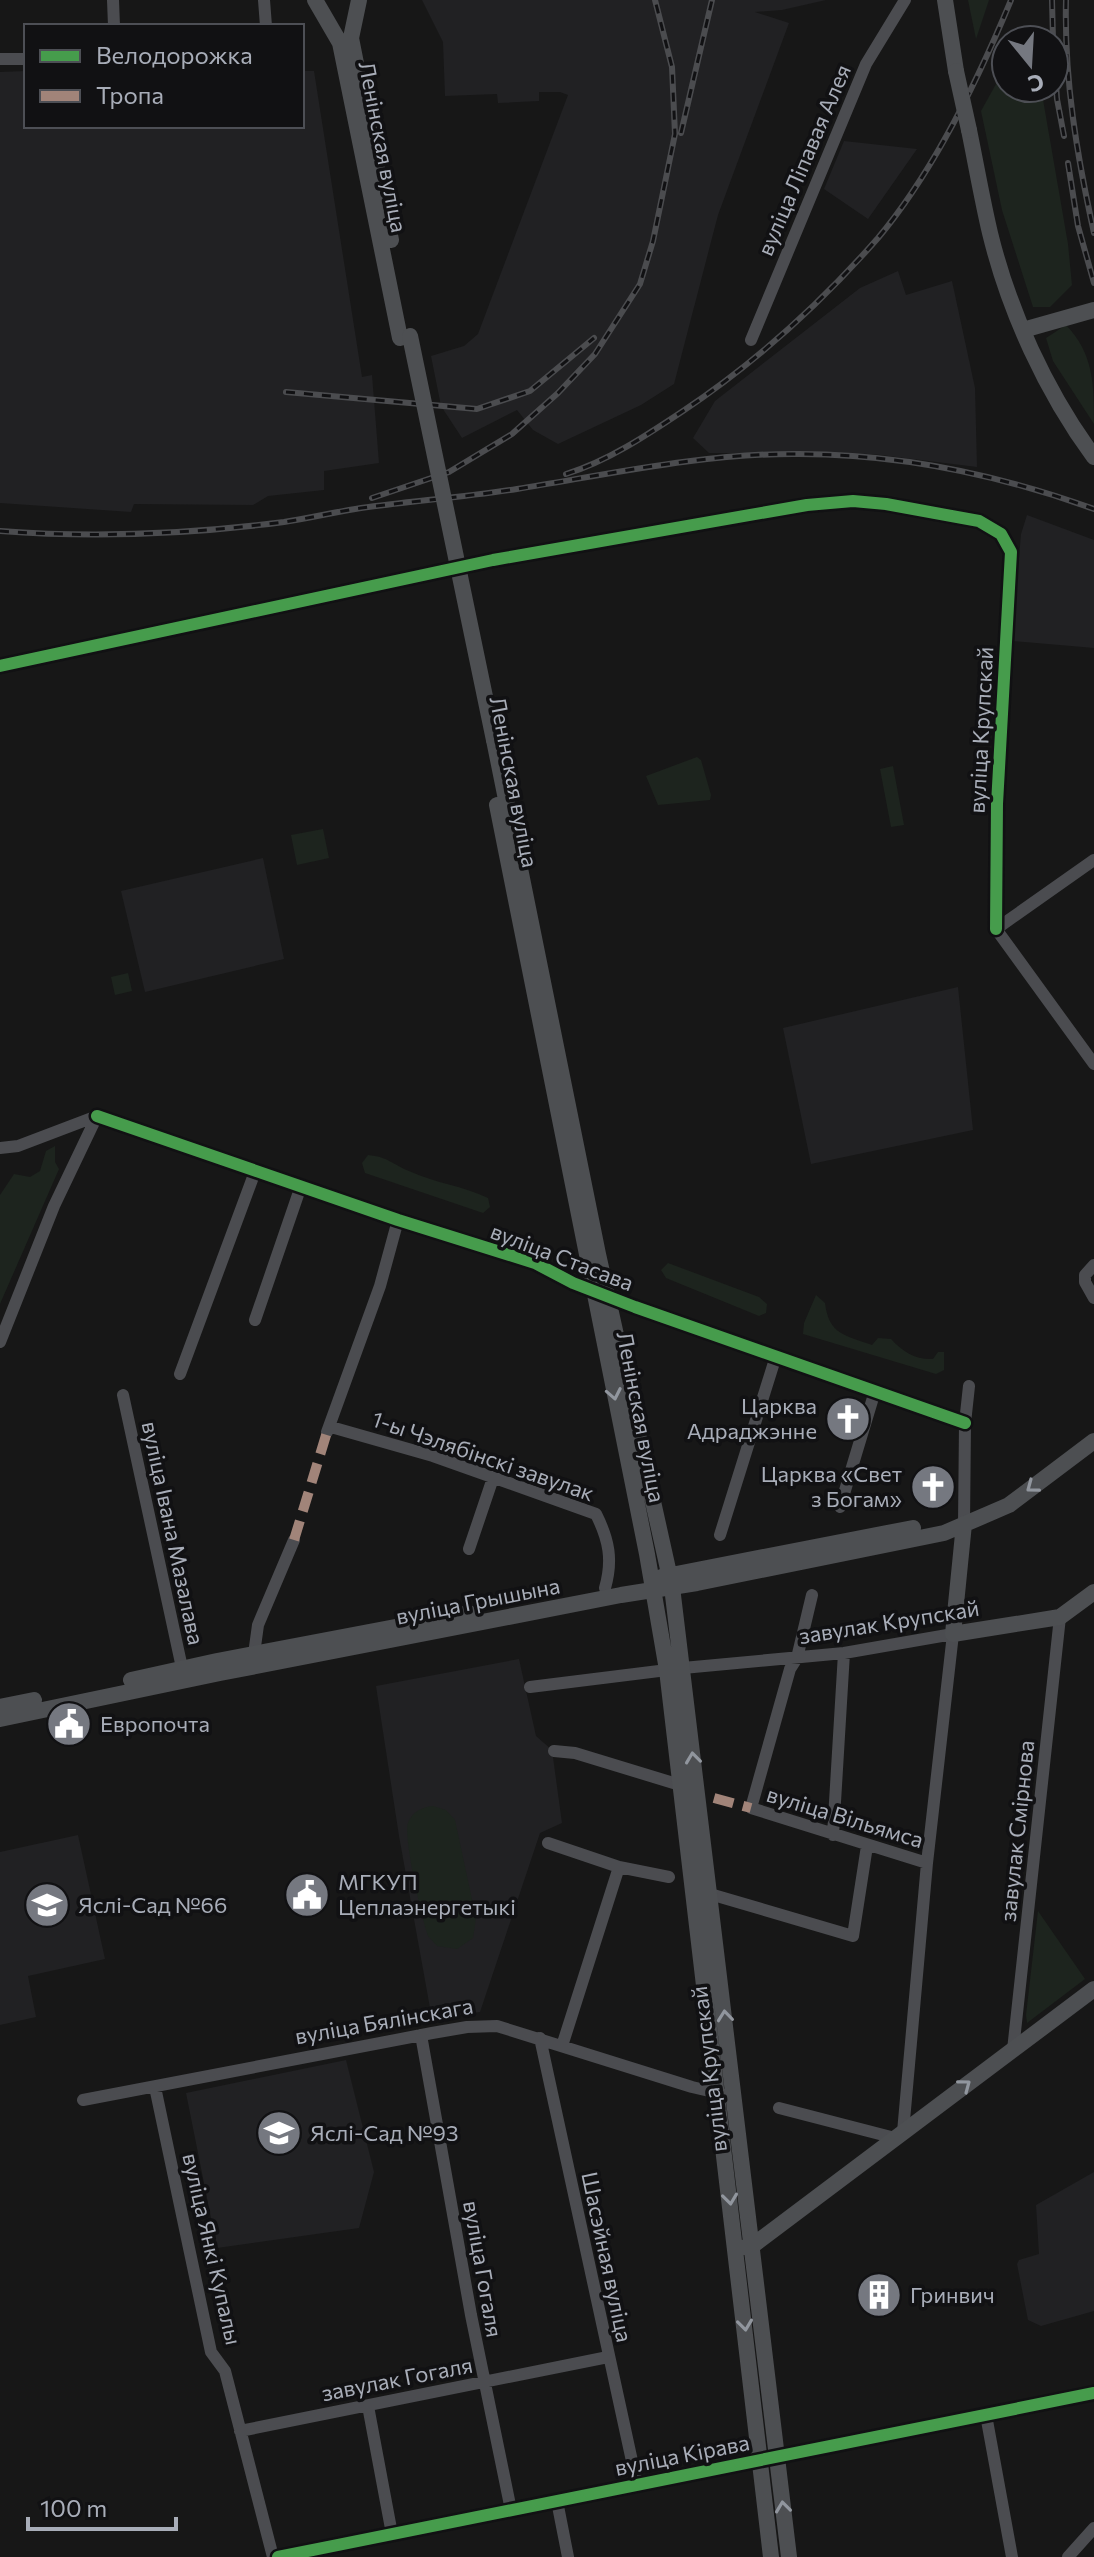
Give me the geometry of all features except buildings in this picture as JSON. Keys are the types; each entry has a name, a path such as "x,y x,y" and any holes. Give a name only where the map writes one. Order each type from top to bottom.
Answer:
{"main road":[{"name":"Ленінская вуліца","path":"315,0 340,43 405,337 490,741 600,1292 652,1585"},
{"name":"Ленінская вуліца","path":"359,0 351,38 405,337"},
{"path":"945,0 956,71 990,234 1023,330 1049,386 1094,457"},
{"path":"1023,330 1094,310"},
{"name":"Ленінская вуліца","path":"600,1292 671,1581"},
{"name":"вуліца Грышына","path":"0,1707 652,1585 941,1522 964,1524 1009,1505 1094,1441"},
{"path":"953,1634 964,1524"},
{"name":"вуліца Крупскай","path":"671,1581 680,1785 725,2094 769,2458 789,2557"},
{"name":"вуліца Грышына","path":"0,1719 183,1675 254,1654 605,1588 652,1585"},
{"name":"вуліца Крупскай","path":"652,1585 675,1669 710,1894 725,2094"},
{"name":"завулак Крупскай","path":"953,1634 1060,1617 1094,1592"},
{"path":"744,2247 1094,1989"},
{"name":"вуліца Крупскай","path":"769,2458 771,2557"}],"street":[{"path":"113,0 114,24"},
{"path":"264,0 266,24"},
{"name":"вуліца Ліпавая Алея","path":"751,340 866,64 905,0"},
{"path":"0,59 24,59"},
{"name":"вуліца Крупскай","path":"0,666 493,560 807,505 853,501 886,504 979,521 1001,534 1011,552 997,804 996,929"},
{"path":"1094,860 996,929 1094,1064"},
{"path":"0,1148 18,1146 97,1116"},
{"path":"0,1342 54,1206 97,1116"},
{"name":"вуліца Стасава","path":"97,1116 398,1220 535,1263 573,1283 965,1423"},
{"path":"180,1374 256,1169"},
{"path":"255,1320 301,1186"},
{"name":"1-ы Чэлябінскі завулак","path":"398,1220 380,1286 329,1429 433,1456 596,1514 607,1537 610,1560 605,1588"},
{"path":"1094,1265 1085,1275 1085,1282 1094,1298"},
{"path":"720,1535 776,1356"},
{"path":"964,1524 965,1423 969,1386"},
{"path":"840,1507 875,1391"},
{"name":"вуліца Iвана Мазалава","path":"123,1395 183,1675"},
{"path":"469,1549 493,1478"},
{"path":"254,1654 258,1625 294,1540"},
{"path":"797,1658 812,1595"},
{"name":"завулак Смірнова","path":"1013,2050 1060,1617"},
{"path":"779,2108 899,2135 953,1634"},
{"name":"завулак Крупскай","path":"530,1687 844,1653 953,1634"},
{"path":"833,1835 844,1653"},
{"name":"вуліца Вільямса","path":"797,1658 790,1669 751,1808 927,1863"},
{"path":"554,1751 575,1753 680,1785"},
{"path":"548,1843 619,1867 669,1877"},
{"path":"710,1894 853,1936 867,1846"},
{"path":"562,2046 619,1867"},
{"name":"вуліца Бялінскага","path":"83,2100 421,2035 467,2027 497,2026 725,2094"},
{"name":"вуліца Гогаля","path":"421,2035 484,2383 511,2510"},
{"name":"Шасэйная вуліца","path":"540,2038 637,2484"},
{"name":"вуліца Янкі Купалы","path":"155,2087 211,2352 225,2371 276,2557"},
{"name":"завулак Гогаля","path":"240,2431 608,2357"},
{"name":"вуліца Кірава","path":"276,2557 1094,2393"},
{"path":"368,2406 392,2534"},
{"path":"986,2415 1012,2557"},
{"path":"557,2501 568,2557"},
{"path":"1068,2557 1094,2528"}],"shaded area":[{"path":"422,0 826,0 782,10 755,12 789,23 718,215 674,384 641,405 558,444 533,430 517,410 462,438 441,406 431,356 464,346 478,334 568,95 539,92 539,101 498,103 497,94 445,96 443,42"},
{"path":"968,0 989,0 976,39"},
{"path":"24,71 24,128 304,128 304,71 314,71 362,377 372,375 379,463 324,471 324,490 268,496 253,505 134,504 131,512 0,503 0,72"},
{"path":"990,95 990,104 1044,104 1072,285 1050,307 1033,307 1002,210 981,111"},
{"path":"844,141 917,149 868,219 824,189"},
{"path":"898,271 906,295 952,281 975,388 977,467 872,454 709,453 693,438 715,401 860,288"},
{"path":"1066,325 1087,359 1093,383 1094,424 1053,361 1046,338"},
{"path":"1027,515 1094,540 1094,648 1012,641 1021,534"},
{"path":"697,757 701,760 710,800 658,805 646,776"},
{"path":"893,766 904,825 891,827 880,769"},
{"path":"323,829 329,858 297,865 291,835"},
{"path":"263,858 284,959 145,992 121,891"},
{"path":"128,973 132,991 115,995 111,977"},
{"path":"958,987 973,1130 811,1164 783,1028"},
{"path":"55,1146 55,1162 59,1169 0,1304 0,1195 14,1174 30,1177 40,1171 46,1151"},
{"path":"368,1155 479,1194 488,1198 490,1207 483,1213 365,1173 362,1163"},
{"path":"668,1263 759,1297 767,1304 766,1313 759,1316 666,1278 661,1270"},
{"path":"816,1295 825,1303 830,1322 846,1336 872,1345 878,1338 891,1339 905,1351 921,1358 933,1359 938,1352 944,1352 944,1370 936,1374 803,1334 804,1323"},
{"path":"519,1659 536,1736 552,1750 562,1823 540,1833 480,2012 432,2019 376,1686"},
{"path":"433,1806 446,1810 455,1820 476,1918 473,1938 457,1949 437,1946 428,1936 411,1860 408,1823 418,1811"},
{"name":"Яслі-Сад №66","path":"78,1835 105,1959 28,1976 36,2017 0,2025 0,1852"},
{"path":"1038,1911 1085,1979 1027,2023 1026,2015"},
{"name":"Яслі-Сад №93","path":"346,2060 374,2172 359,2228 217,2248 186,2093"},
{"path":"1094,2172 1094,2311 1041,2326 1028,2320 1017,2264 1019,2260 1039,2254 1036,2205"}],"railway":[{"path":"372,498 449,472 512,434 558,393 595,354 640,284 653,241 675,134 672,67 655,0"},
{"path":"681,133 712,0"},
{"path":"566,474 627,447 736,373 810,309 856,262 898,212 936,154 969,93 1011,0"},
{"path":"1052,0 1053,24"},
{"path":"1066,0 1067,59 1073,117 1094,233"},
{"path":"1058,104 1064,136"},
{"path":"1068,163 1078,226 1094,283"},
{"path":"286,392 477,409 530,391 594,338"},
{"path":"0,531 106,534 249,526 657,466 728,457 799,454 912,462 1022,486 1094,509"}],"marked path":[{"path":"294,1540 327,1432"},
{"path":"714,1798 751,1808"}],"cycle path":[{"path":"0,666 493,560 807,505 853,501 886,504 979,521 1001,534 1011,552 997,804 996,929"},
{"path":"97,1116 398,1220 535,1263 573,1283 635,1307 965,1423"},
{"path":"278,2557 1094,2393"}],"place":[{"name":"Царква Адраджэнне","path":"848,1419"},
{"name":"Царква «Свет з Богам»","path":"933,1487"},
{"name":"Европочта","path":"69,1724"},
{"name":"МГКУП Цеплаэнергетыкі","path":"307,1895"},
{"name":"Яслі-Сад №66","path":"47,1905"},
{"name":"Яслі-Сад №93","path":"279,2133"},
{"name":"Гринвич","path":"879,2295"}]}
